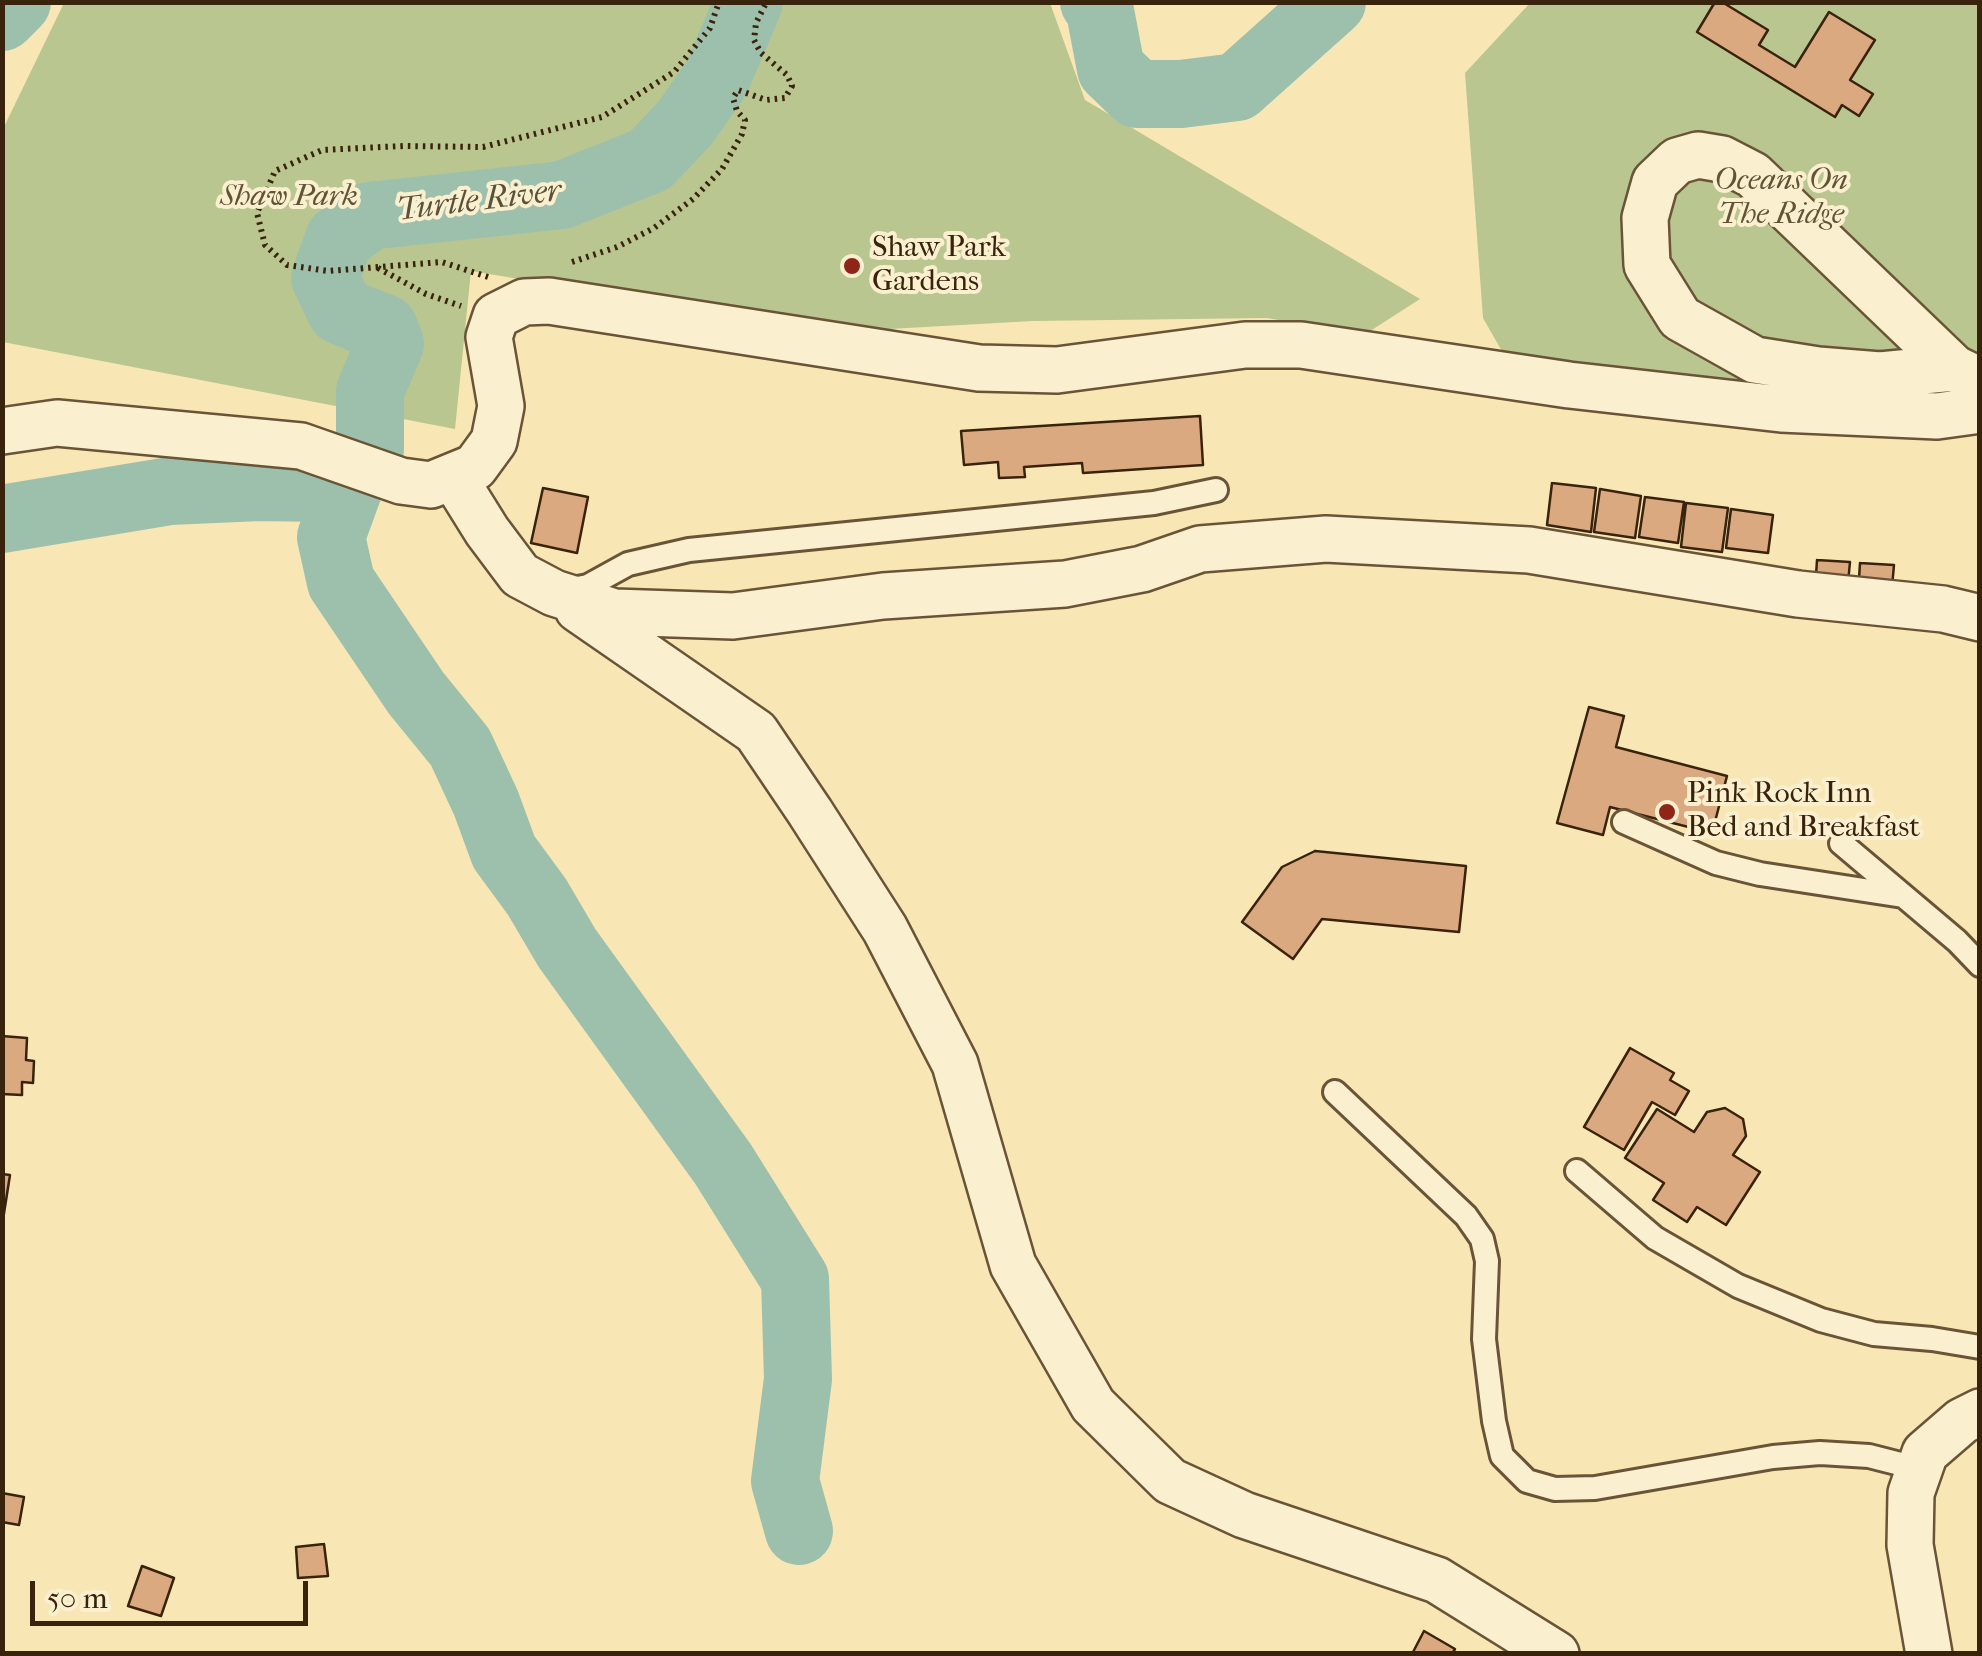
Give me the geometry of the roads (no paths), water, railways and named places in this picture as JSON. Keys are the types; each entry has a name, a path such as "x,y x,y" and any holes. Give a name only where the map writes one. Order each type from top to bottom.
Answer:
{"street":[{"path":"1698,155 1722,159 1753,175 1967,374 1880,375 1755,360 1680,318 1648,265 1645,218 1655,182 1677,161 1698,155"},
{"path":"2,431 57,423 301,446 401,481 431,485 475,467 494,442 501,406 489,337 499,299 564,301 979,368 1057,370 1245,345 1301,346 1569,385 1782,409 1937,416 1980,410"},
{"path":"454,478 487,532 520,575 554,593 756,732 885,929 955,1064 1013,1264 1092,1405 1170,1482 1244,1515 1438,1580 1556,1654"},
{"path":"554,593 614,612 733,616 883,596 1065,584 1142,569 1200,549 1326,540 1530,550 1798,594 1944,609 1980,618"},
{"path":"1929,1654 1910,1545 1911,1493 1924,1454 1962,1421 1980,1412"}],"lane":[{"path":"554,593 588,586 628,564 689,550 1154,503 1216,490"},
{"path":"1624,822 1716,863 1760,874 1903,896"},
{"path":"1841,843 1980,965"},
{"path":"1335,1092 1466,1216 1482,1239 1486,1261 1484,1339 1494,1421 1502,1456 1527,1481 1555,1489 1595,1488 1773,1457 1820,1454 1869,1456 1920,1469"},
{"path":"1578,1171 1655,1238 1738,1286 1821,1320 1874,1334 1980,1347"}],"waterway":[{"path":"2,17 17,2"},
{"name":"Turtle River","path":"2,519 170,491 321,488 355,471 370,449 370,391 390,344 384,328 341,311 325,278 339,239 369,216 562,195 650,160 685,123 716,79 749,2"},
{"name":"Turtle River","path":"1094,2 1100,11 1111,69 1137,94 1181,94 1237,87 1332,2"},
{"path":"355,471 331,537 341,582 416,693 460,747 504,852 567,948 723,1164 795,1279 798,1379 785,1481 799,1531"}],"place":[{"name":"Shaw Park Gardens","path":"852,266"},
{"name":"Pink Rock Inn Bed and Breakfast","path":"1667,812"}],"park label":[{"name":"Shaw Park","path":"289,198"},
{"name":"Oceans On The Ridge","path":"1781,199"}]}
